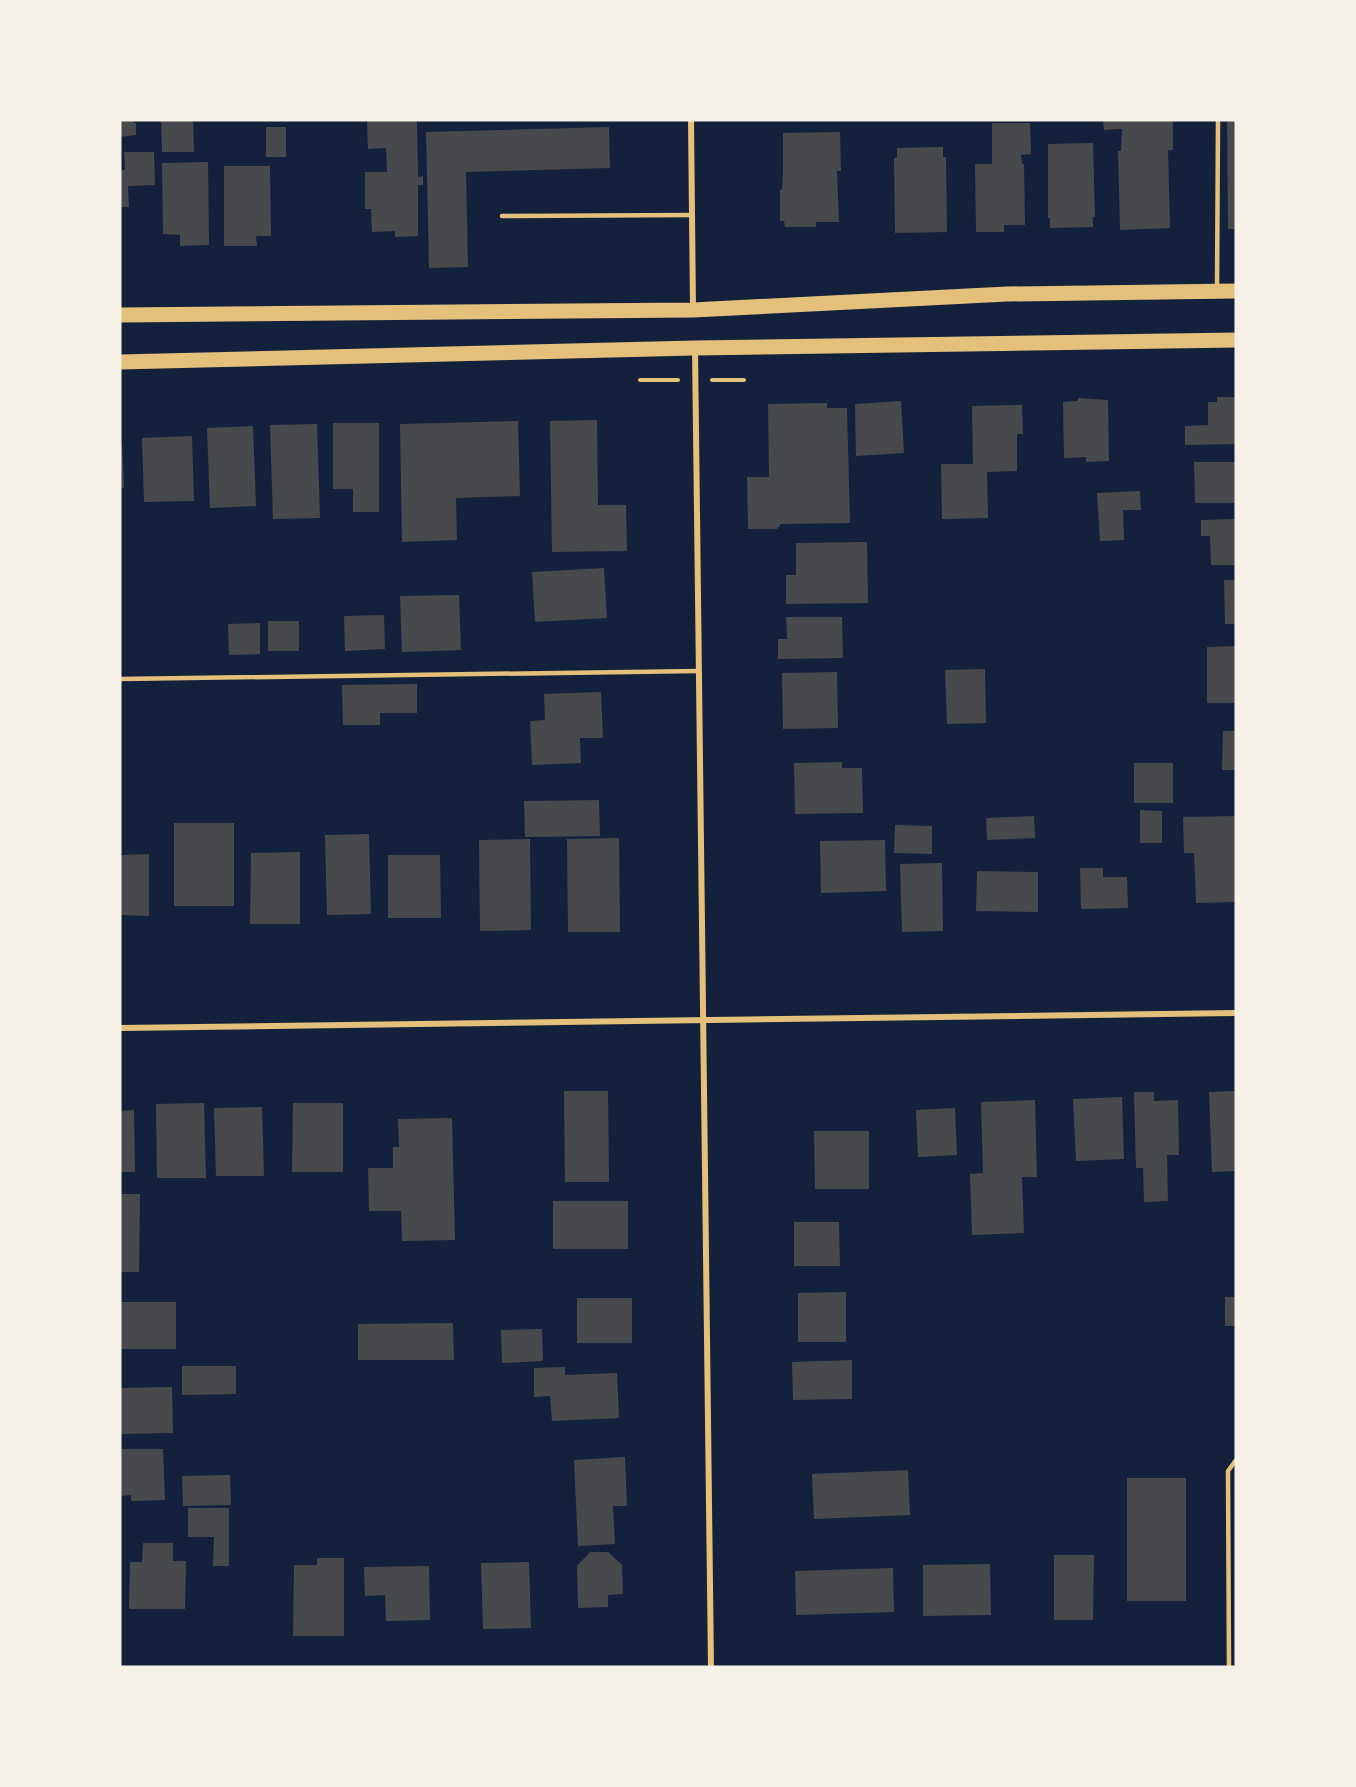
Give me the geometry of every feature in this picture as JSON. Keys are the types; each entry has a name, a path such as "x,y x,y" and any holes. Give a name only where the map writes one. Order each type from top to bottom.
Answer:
{"main road":[{"path":"120,315 693,310 1007,294 1236,291"},
{"path":"120,362 695,348 1236,340"}],"street":[{"path":"691,120 693,310"},
{"path":"695,348 711,1667"},
{"path":"120,1028 1236,1013"}],"lane":[{"path":"1217,291 1218,120"},
{"path":"502,216 692,215"},
{"path":"120,679 699,671"},
{"path":"1229,1667 1228,1472 1236,1460"}],"building":[{"path":"120,120 134,120 136,135 120,137"},
{"path":"161,120 193,120 194,152 162,152"},
{"path":"367,120 417,120 418,177 423,176 423,185 418,185 418,236 395,237 395,231 372,232 371,209 365,209 365,172 387,172 386,148 368,149"},
{"path":"1103,120 1173,120 1173,150 1168,150 1170,228 1120,230 1118,151 1121,151 1122,129 1104,130"},
{"path":"1227,120 1236,120 1236,229 1228,229"},
{"path":"992,123 1030,123 1031,154 1021,155 1022,164 1024,164 1025,225 1004,225 1004,232 976,232 975,164 992,164"},
{"path":"266,127 286,127 286,157 266,157"},
{"path":"609,127 610,168 466,172 468,267 429,268 426,132"},
{"path":"840,132 841,171 837,171 839,222 816,222 816,227 785,227 784,221 780,221 783,133"},
{"path":"1093,143 1095,217 1093,217 1093,227 1050,228 1048,144"},
{"path":"943,147 943,157 946,157 947,232 895,233 894,158 897,158 897,148"},
{"path":"124,152 154,152 155,185 128,186 129,207 120,207 120,170 125,170"},
{"path":"208,162 209,245 180,246 180,235 163,234 162,163"},
{"path":"224,166 270,166 271,236 256,236 257,246 224,246"},
{"path":"1217,397 1236,397 1236,444 1185,445 1185,426 1208,425 1208,402 1217,402"},
{"path":"1078,398 1108,400 1109,461 1086,462 1086,457 1064,458 1063,402 1078,401"},
{"path":"901,401 904,453 856,456 855,404"},
{"path":"827,403 827,408 847,408 850,523 781,524 777,529 748,529 747,477 769,477 768,404"},
{"path":"1022,405 1023,434 1017,434 1017,471 987,472 988,518 942,519 941,464 973,464 972,406"},
{"path":"597,420 598,505 626,505 627,551 552,552 550,421"},
{"path":"518,421 520,496 456,498 457,540 402,542 400,424"},
{"path":"333,423 379,423 379,512 353,512 353,489 333,489"},
{"path":"317,424 320,518 273,519 270,425"},
{"path":"253,426 256,506 210,508 207,428"},
{"path":"192,436 194,501 144,502 142,438"},
{"path":"120,444 122,444 124,488 120,488"},
{"path":"1194,462 1236,462 1236,503 1195,503"},
{"path":"1140,491 1141,510 1123,510 1124,540 1100,541 1097,493"},
{"path":"1236,519 1236,565 1211,565 1210,536 1201,536 1201,520"},
{"path":"867,542 868,603 786,604 786,575 796,575 796,543"},
{"path":"604,568 607,618 535,622 532,572"},
{"path":"1224,580 1236,580 1236,624 1225,624"},
{"path":"459,595 461,650 402,652 400,596"},
{"path":"384,615 385,649 345,651 344,616"},
{"path":"786,617 842,617 843,658 778,659 778,639 787,639"},
{"path":"268,621 299,621 299,651 268,651"},
{"path":"260,623 260,654 229,655 228,624"},
{"path":"1236,646 1236,703 1207,703 1207,647"},
{"path":"985,669 986,723 947,724 945,670"},
{"path":"837,672 838,728 783,729 782,673"},
{"path":"417,684 417,713 380,713 380,725 343,725 342,685"},
{"path":"601,692 603,738 580,738 581,763 532,765 530,721 545,720 544,694"},
{"path":"1223,731 1236,731 1236,770 1222,770"},
{"path":"842,762 842,768 862,768 863,813 795,814 794,763"},
{"path":"1134,763 1173,763 1173,803 1134,803"},
{"path":"599,800 600,836 525,837 524,801"},
{"path":"1140,810 1162,811 1162,843 1140,843"},
{"path":"1034,816 1035,838 987,840 986,818"},
{"path":"1236,816 1236,902 1196,903 1194,853 1184,853 1183,817"},
{"path":"174,823 234,823 234,906 174,906"},
{"path":"895,825 932,826 932,854 894,853"},
{"path":"369,834 371,914 327,915 325,835"},
{"path":"619,838 620,932 568,932 567,839"},
{"path":"530,839 531,930 480,931 479,840"},
{"path":"885,840 886,891 821,893 820,841"},
{"path":"300,852 300,924 250,924 251,853"},
{"path":"149,854 149,916 120,915 120,855"},
{"path":"388,855 440,855 441,918 388,918"},
{"path":"942,863 943,931 902,932 900,864"},
{"path":"1080,868 1103,868 1103,877 1127,877 1128,908 1081,909"},
{"path":"977,871 1038,872 1038,912 976,911"},
{"path":"564,1091 608,1091 609,1182 565,1182"},
{"path":"1236,1091 1236,1171 1212,1172 1209,1092"},
{"path":"1134,1092 1154,1092 1154,1101 1178,1100 1179,1155 1167,1155 1168,1201 1144,1202 1143,1168 1136,1168"},
{"path":"1122,1097 1124,1159 1076,1161 1073,1099"},
{"path":"1035,1100 1037,1177 1022,1177 1024,1233 972,1235 970,1174 983,1173 981,1102"},
{"path":"204,1103 206,1178 157,1178 156,1104"},
{"path":"293,1103 343,1103 343,1172 292,1172"},
{"path":"262,1107 264,1176 216,1176 214,1108"},
{"path":"955,1108 957,1155 918,1157 916,1110"},
{"path":"134,1110 135,1172 120,1172 120,1111"},
{"path":"452,1118 455,1240 402,1241 401,1211 369,1211 368,1168 393,1168 393,1147 399,1147 398,1119"},
{"path":"814,1131 869,1131 869,1189 815,1189"},
{"path":"120,1194 140,1194 139,1272 120,1272"},
{"path":"553,1201 628,1201 628,1249 553,1249"},
{"path":"794,1222 839,1222 840,1266 794,1266"},
{"path":"846,1292 846,1342 798,1342 798,1293"},
{"path":"1225,1297 1236,1297 1236,1326 1225,1326"},
{"path":"577,1298 632,1298 632,1343 577,1343"},
{"path":"120,1302 176,1302 176,1349 120,1349"},
{"path":"453,1323 454,1360 358,1360 358,1324"},
{"path":"542,1329 543,1361 502,1363 501,1330"},
{"path":"852,1360 852,1399 793,1400 792,1362"},
{"path":"182,1366 236,1366 236,1394 182,1395"},
{"path":"565,1367 565,1375 617,1373 619,1418 552,1421 550,1396 534,1397 534,1368"},
{"path":"172,1387 173,1433 120,1434 120,1388"},
{"path":"120,1449 163,1449 165,1500 131,1501 131,1495 120,1496"},
{"path":"625,1457 627,1506 613,1506 615,1544 578,1546 574,1460"},
{"path":"908,1470 910,1515 814,1519 812,1474"},
{"path":"230,1475 231,1505 183,1506 182,1476"},
{"path":"1127,1478 1186,1478 1186,1601 1127,1601"},
{"path":"188,1508 229,1508 229,1566 213,1566 214,1537 188,1537"},
{"path":"143,1543 173,1543 173,1561 186,1561 185,1609 129,1609 130,1562 142,1562"},
{"path":"590,1552 608,1552 622,1565 623,1594 608,1595 608,1607 578,1608 577,1566"},
{"path":"1054,1555 1094,1555 1093,1620 1054,1620"},
{"path":"317,1558 344,1558 344,1636 293,1636 294,1565 317,1565"},
{"path":"529,1562 531,1628 483,1629 481,1563"},
{"path":"990,1564 991,1615 923,1616 923,1565"},
{"path":"429,1566 430,1620 386,1621 385,1595 365,1596 364,1567"},
{"path":"893,1568 894,1612 796,1615 795,1571"}]}
